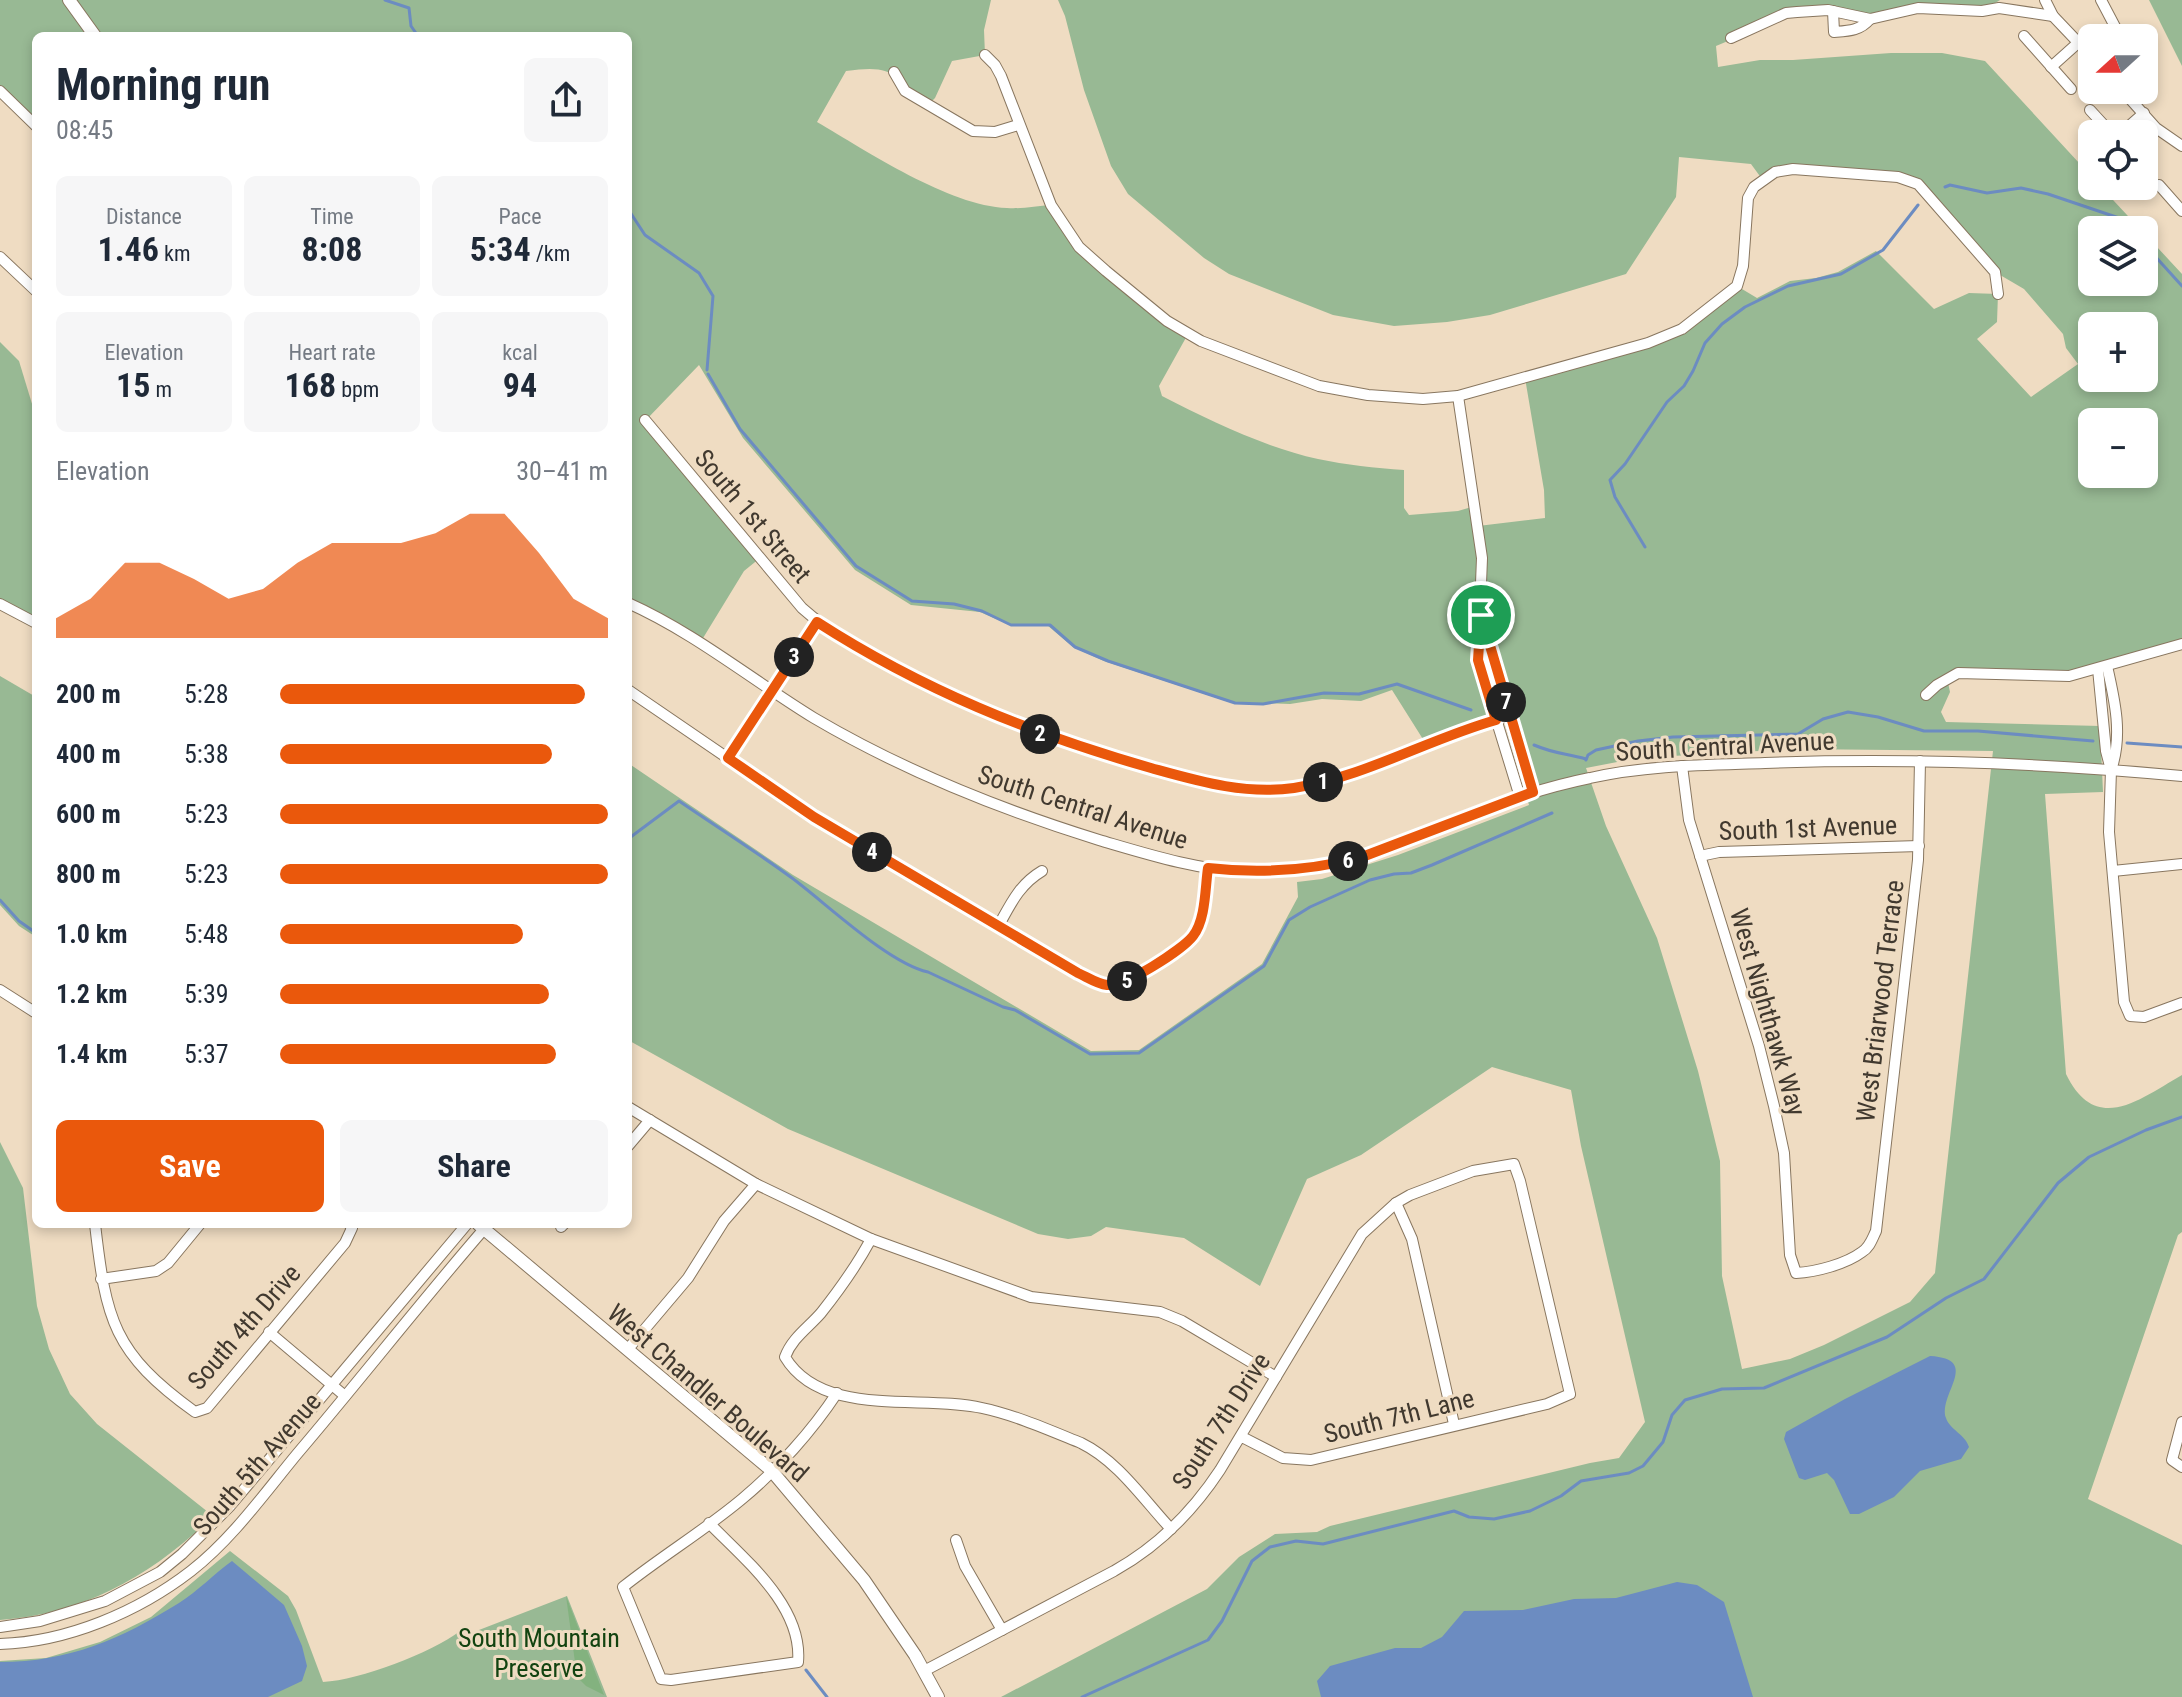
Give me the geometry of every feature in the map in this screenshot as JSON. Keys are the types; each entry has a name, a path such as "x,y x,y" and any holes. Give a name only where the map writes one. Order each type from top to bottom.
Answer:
{"main road":[{"path":"69,0 92,32"},
{"name":"West Chandler Boulevard","path":"482,1228 771,1470 864,1580 938,1697"}],"street":[{"path":"2045,0 2053,16 2078,41"},
{"path":"2101,0 2114,24"},
{"path":"1731,38 1786,13 1833,11 1870,19 1918,8 1982,11 2002,4 2053,16"},
{"path":"1833,11 1834,32 1852,31 1864,26 1870,19"},
{"path":"2024,36 2071,89"},
{"path":"2051,67 2078,43"},
{"path":"985,55 1001,76 1051,205 1079,247 1167,321 1188,334 1282,374 1341,392 1401,398 1458,396 1648,343 1682,329 1737,286 1743,266 1748,198 1754,187 1775,172 1793,169 1898,177 1918,184 1995,272 1998,294"},
{"path":"894,72 905,91 973,131 995,132 1018,125"},
{"path":"0,91 32,122"},
{"path":"2135,104 2156,128 2182,146"},
{"path":"2090,110 2099,120"},
{"path":"2136,120 2144,113"},
{"path":"2159,185 2182,211"},
{"path":"0,257 32,287"},
{"path":"1458,396 1482,558 1478,660 1520,797"},
{"name":"South 1st Street","path":"645,420 817,622 922,681 1028,730 1083,749 1209,785 1263,790 1320,782 1510,715"},
{"path":"0,604 32,621"},
{"name":"South Central Avenue","path":"632,605 674,626 772,692 883,755 993,805 1127,848 1208,868 1278,871 1337,864 1533,792 1589,778 1682,766 1920,761 2051,766 2182,776"},
{"path":"1481,615 1533,792"},
{"path":"728,758 817,622"},
{"path":"1926,695 1958,673 2069,676 2182,644"},
{"path":"2102,668 2116,713 2118,750 2111,770"},
{"path":"2102,668 2106,751 2111,770 2109,832 2124,1002 2130,1016 2144,1017 2182,1003"},
{"path":"632,693 814,817 1078,973 1107,985 1138,977 1194,936 1201,917 1208,868"},
{"path":"2103,714 2116,713"},
{"name":"West Briarwood Terrace","path":"1796,1273 1809,1272 1860,1254 1870,1245 1876,1231 1919,846 1920,761"},
{"name":"West Nighthawk Way","path":"1682,766 1686,806 1759,1046 1774,1106 1784,1153 1790,1255 1796,1273"},
{"name":"South 1st Avenue","path":"1700,856 1719,852 1919,846"},
{"path":"2113,871 2182,864"},
{"path":"999,925 1019,888 1042,871"},
{"path":"0,990 32,1010"},
{"path":"632,1109 756,1184 871,1239 1031,1297 1160,1312 1182,1321 1276,1377"},
{"path":"632,1141 650,1120"},
{"name":"South 7th Drive","path":"924,1671 1132,1561 1171,1529 1201,1499 1242,1437 1362,1234 1396,1203 1435,1184 1473,1171 1514,1164 1570,1394"},
{"path":"628,1349 688,1278 724,1221 756,1184"},
{"path":"1396,1203 1412,1239 1454,1424"},
{"path":"95,1228 101,1279 156,1271 168,1263 197,1228"},
{"name":"South 4th Drive","path":"101,1279 107,1308 131,1356 195,1412 207,1408 345,1243 349,1228"},
{"name":"South 5th Avenue","path":"2,1627 71,1613 132,1588 160,1572 210,1528 464,1228"},
{"name":"South 5th Avenue","path":"2,1644 80,1629 142,1603 180,1579 225,1539 480,1228"},
{"path":"871,1239 853,1271 818,1316 790,1344 785,1357 793,1371 837,1393 868,1400 980,1407 1081,1443 1105,1458 1171,1529"},
{"path":"269,1332 345,1396"},
{"path":"709,1523 757,1572 782,1605 799,1649 798,1662 661,1679 623,1587 709,1523 741,1500 813,1429 837,1393"},
{"name":"South 7th Lane","path":"1242,1437 1283,1458 1311,1460 1547,1404 1570,1394"},
{"path":"2182,1422 2172,1460 2182,1467"},
{"path":"956,1540 965,1566 1002,1630"}],"green space":[{"path":"0,0 991,0 984,30 985,55 952,61 935,98 927,106 892,74 874,69 846,71 817,122 909,175 960,198 1007,208 1051,205 1080,247 1188,334 1159,386 1162,396 1278,448 1339,463 1404,470 1404,508 1409,515 1458,511 1475,506 1478,526 1545,518 1544,490 1525,378 1657,339 1737,286 1757,298 1790,281 1838,272 1876,251 1934,309 1969,293 1998,294 1997,322 1977,339 2031,397 2078,364 2066,348 2063,334 2024,289 1995,272 1918,184 1793,169 1762,179 1751,164 1679,157 1676,197 1626,274 1490,315 1447,322 1394,326 1333,315 1229,274 1204,258 1128,194 1111,166 1084,90 1058,0 2000,0 1982,11 1917,8 1870,19 1797,12 1716,46 1718,67 1760,60 1891,53 1942,53 1985,61 2078,162 2078,200 2113,200 2128,216 2078,216 2078,296 2158,296 2158,248 2182,274 2182,644 2069,676 1958,673 1947,678 1950,692 1941,712 1946,722 2100,726 2103,792 2045,794 2066,1074 2078,1093 2091,1104 2105,1108 2135,1102 2182,1075 2182,1232 2178,1235 2088,1499 2182,1545 2182,1697 1001,1697 1207,1589 1239,1557 1275,1534 1317,1532 1330,1526 1619,1458 1645,1422 1581,1146 1571,1090 1492,1067 1361,1155 1307,1179 1260,1286 1184,1238 1106,1227 1091,1236 1068,1239 1038,1234 788,1129 632,1042 632,766 793,875 1091,1051 1139,1050 1262,964 1298,897 1297,882 1322,879 1398,855 1529,805 1503,718 1426,744 1392,690 1361,701 1322,699 1290,704 1229,702 1104,661 1073,647 1047,625 1010,625 980,612 911,605 855,570 743,438 699,365 645,421 760,558 744,571 700,643 632,605 632,32 32,32 32,122 0,91","holes":["1793,749 1993,751 1935,1273 1910,1302 1824,1345 1790,1359 1742,1369 1722,1276 1720,1161 1698,1071 1657,938 1606,826 1586,768 1638,758"]},
{"path":"2149,0 2182,0 2182,66"},
{"path":"0,342 19,361 32,404 32,621 0,604"},
{"path":"0,676 32,695 32,934 19,926 0,905"},
{"path":"0,1142 23,1188 37,1306 49,1349 70,1394 97,1424 213,1516 166,1556 116,1588 60,1610 0,1620"},
{"name":"South Mountain Preserve","path":"230,1551 288,1596 323,1682 394,1664 432,1648 460,1631 466,1635 567,1596 607,1697 0,1697 0,1661 46,1658 100,1642 151,1617"},
{"path":"566,1596 604,1695 586,1686 577,1677"}],"water":[{"path":"1930,1356 1945,1359 1953,1364 1956,1371 1945,1409 1948,1422 1969,1447 1961,1459 1920,1471 1894,1497 1859,1514 1850,1514 1834,1480 1827,1473 1805,1480 1799,1478 1784,1439 1786,1432"},
{"path":"232,1561 284,1605 307,1666 302,1681 268,1697 0,1697 0,1662 72,1653 115,1637 179,1603"},
{"path":"1677,1582 1697,1585 1724,1602 1753,1697 1321,1697 1317,1681 1330,1666 1395,1648 1421,1648 1442,1637 1464,1611 1523,1610 1574,1599 1616,1598"}],"waterway":[{"path":"385,0 409,8 411,26 415,32"},
{"path":"1945,187 1950,185 1987,193 2021,188 2113,216"},
{"path":"1645,547 1615,497 1610,480 1625,464 1667,402 1684,386 1705,343 1722,324 1745,307 1788,286 1841,274 1883,250 1918,205"},
{"path":"632,215 645,235 699,273 713,296 707,370"},
{"path":"2158,259 2182,286"},
{"path":"708,374 740,429 856,566 912,601 954,604 982,611 1011,625 1050,625 1075,647 1108,661 1235,703 1263,704 1324,693 1359,694 1397,684 1471,710"},
{"path":"1586,760 1596,750 1638,741 1673,737 1798,734 1823,719 1848,712 1878,717 1924,731 1978,731 2093,741"},
{"path":"2127,743 2182,747"},
{"path":"1534,745 1586,759"},
{"path":"632,836 679,801 792,878 895,957 1015,1010 1090,1054 1139,1053 1264,966 1289,920 1310,907 1370,880 1411,873 1432,865 1552,813"},
{"path":"0,900 32,930"},
{"path":"1082,1697 1208,1640 1222,1621 1252,1561 1270,1547 1296,1541 1323,1544 1454,1511 1469,1517 1494,1519 1530,1511 1561,1496 1581,1481 1629,1473 1643,1466 1663,1442 1672,1415 1685,1400 1722,1389 1764,1388 1887,1337 1946,1298 1984,1279 2058,1183 2089,1157 2182,1117"},
{"path":"806,1670 827,1697"}],"route":[{"path":"1481,615 1533,792 1337,864 1310,869 1247,872 1208,868 1201,917 1194,936 1138,977 1123,983 1107,985 1078,973 814,817 728,758 817,622 963,702 1028,730 1209,785 1263,790 1293,788 1345,775 1496,720 1478,660 1481,615"}]}
